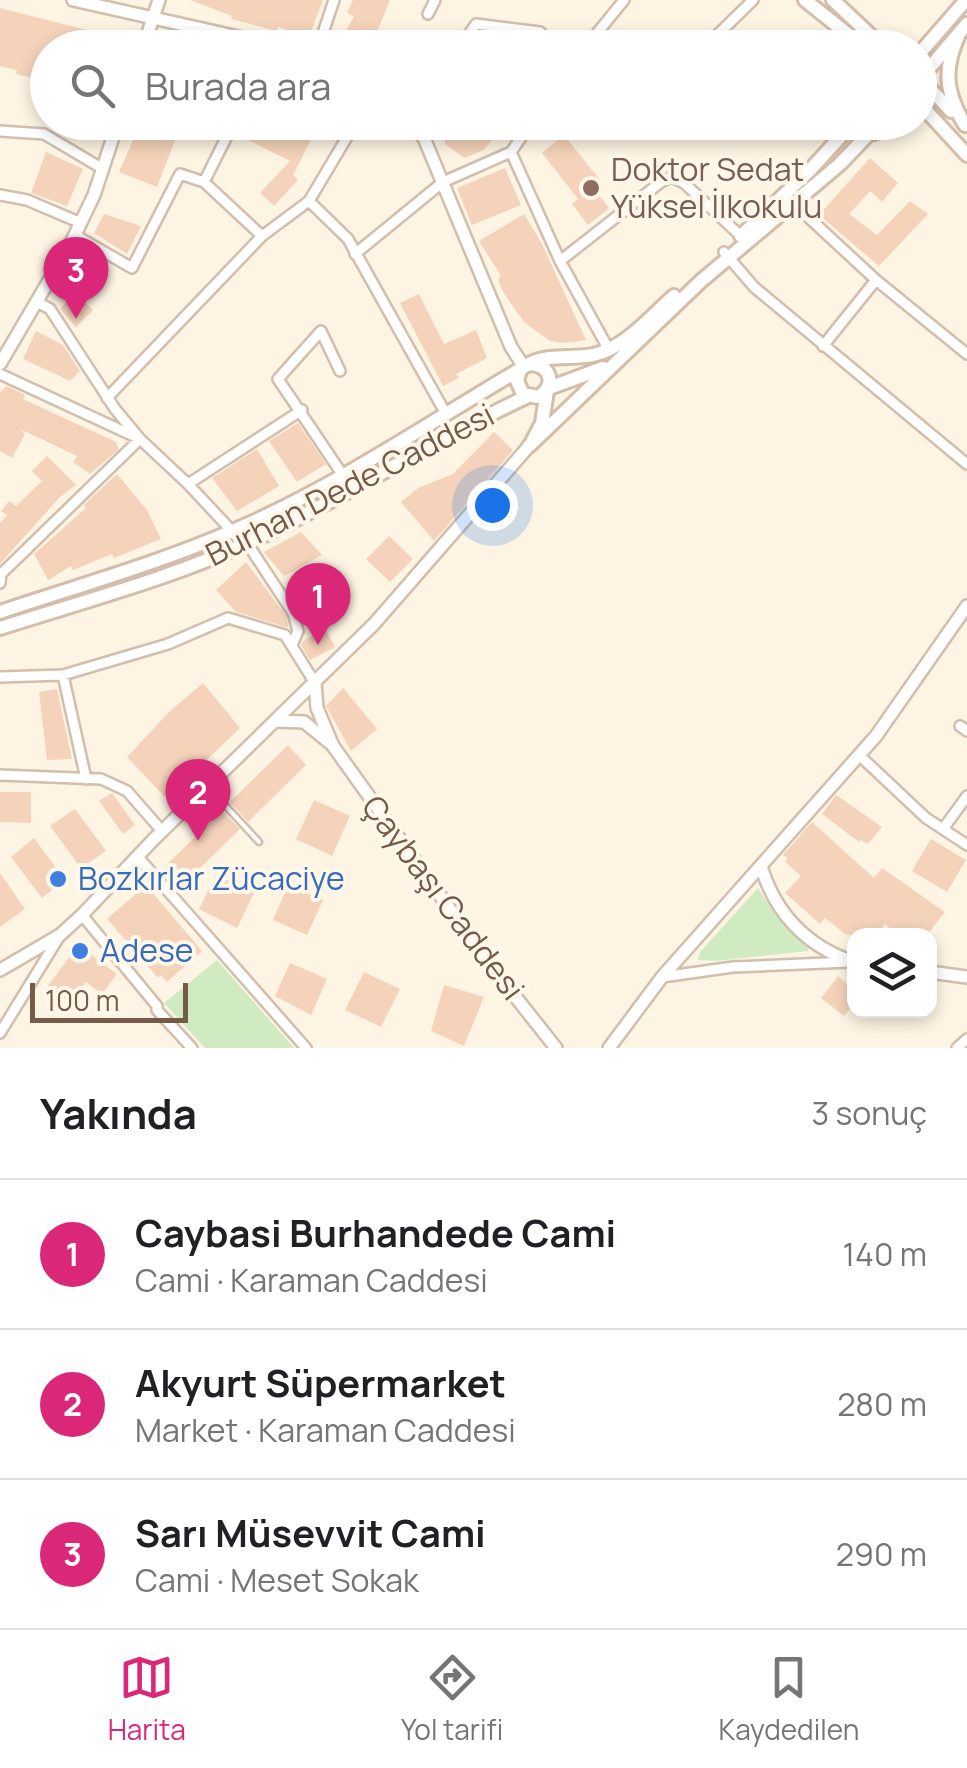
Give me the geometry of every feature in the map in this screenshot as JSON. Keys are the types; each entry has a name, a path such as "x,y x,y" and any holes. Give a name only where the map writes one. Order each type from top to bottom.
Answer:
{"main road":[{"path":"805,0 842,30"},
{"path":"832,0 864,30"},
{"path":"937,33 966,0"},
{"path":"937,59 963,29"},
{"path":"963,29 947,66 946,81 952,103 966,126"},
{"path":"937,96 966,126"},
{"path":"937,123 967,156"},
{"path":"937,128 944,131"},
{"path":"744,239 838,140"},
{"path":"529,446 613,355 726,254 794,204 863,140"},
{"path":"524,367 554,356 613,355"},
{"path":"524,367 518,386 528,396 538,397 613,355"},
{"path":"524,367 544,368 550,378 542,423 529,446"},
{"name":"Burhan Dede Caddesi","path":"0,612 232,532 342,474 524,367"},
{"name":"Burhan Dede Caddesi","path":"0,628 247,543 466,425 528,396"}],"street":[{"path":"73,0 209,30"},
{"path":"146,30 148,16 159,0"},
{"path":"324,30 334,0"},
{"path":"428,14 435,0"},
{"path":"599,30 624,0"},
{"path":"722,30 753,0"},
{"path":"472,30 476,24 524,30"},
{"path":"0,131 30,133"},
{"path":"54,140 103,169"},
{"path":"0,364 78,229 112,140"},
{"path":"204,182 225,140"},
{"path":"107,398 262,236 309,201 345,140"},
{"path":"425,140 511,347 524,367"},
{"path":"355,254 442,182 511,152 519,140"},
{"path":"511,152 560,261 613,355"},
{"path":"0,195 27,200 78,229 132,268 180,174 204,182 262,236"},
{"path":"560,261 671,177 684,184 744,239"},
{"path":"309,201 348,239 446,414"},
{"path":"794,204 876,280 967,354"},
{"path":"726,254 754,287 967,464"},
{"path":"823,346 876,280"},
{"path":"37,302 50,310 107,398 140,440 232,532"},
{"path":"340,371 321,331 278,379 342,474"},
{"path":"0,374 140,440"},
{"path":"188,484 302,410"},
{"path":"0,583 1,574 140,440"},
{"path":"0,970 60,935 82,915 162,831 374,624 529,446"},
{"path":"247,543 293,613 298,631 292,644"},
{"path":"609,1048 662,977 858,755 966,609"},
{"path":"0,677 63,675 168,644 228,618 285,634 316,683 317,708 333,746"},
{"path":"63,675 86,779"},
{"path":"276,721 304,722 333,746"},
{"name":"Çaybaşı Caddesi","path":"333,746 487,961 556,1048"},
{"path":"858,755 926,818 967,845"},
{"path":"0,775 102,779 127,791 162,831"},
{"path":"944,829 967,796"},
{"path":"138,857 306,1048"},
{"path":"761,866 768,892 780,911 814,944 847,959"},
{"path":"82,915 192,1048"},
{"path":"0,1033 60,935"},
{"path":"662,977 733,967 847,962"},
{"path":"937,973 967,977"},
{"path":"957,1048 967,1038"}],"lane":[{"path":"208,787 259,842"}],"green space":[{"path":"758,888 778,918 809,945 808,951 698,960 700,952"},
{"path":"217,960 294,1048 205,1048 164,1003"}],"building":[{"path":"190,0 323,0 312,30 273,30 231,19 232,16"},
{"path":"353,0 390,0 378,30 347,30 354,16 347,13"},
{"path":"0,8 87,30 30,30 30,78 0,66"},
{"path":"133,140 175,140 157,187 119,172"},
{"path":"248,140 311,140 293,175 298,180 274,206 260,193 290,161"},
{"path":"492,140 484,150 464,158 444,143"},
{"path":"558,140 568,140 600,180 592,186 609,208 588,225 572,204 578,199 542,153"},
{"path":"46,152 83,169 67,206 31,193"},
{"path":"870,158 898,183 882,202 870,191 849,214 877,235 910,201 928,214 879,266 819,215"},
{"path":"505,168 521,205 472,225 457,188"},
{"path":"104,214 141,226 127,254 94,233"},
{"path":"524,214 586,340 550,341 524,322 503,292 498,279 501,276 479,241"},
{"path":"75,293 93,310 76,327 60,309"},
{"path":"419,294 444,344 476,330 487,358 456,374 459,378 443,386 400,303"},
{"path":"36,331 63,345 80,371 70,381 23,359"},
{"path":"7,386 25,395 23,399 116,442 119,449 90,474 73,462 77,456 20,429 25,434 12,458 0,451 0,392"},
{"path":"298,423 326,464 297,482 269,441"},
{"path":"494,432 513,450 434,541 401,502 418,488 453,474"},
{"path":"257,449 279,486 237,511 212,478"},
{"path":"47,456 76,485 59,498 0,564 0,523 7,515 1,511 9,501 16,506 42,481 32,471"},
{"path":"117,474 147,510 161,539 114,558 112,554 73,570 71,566 48,580 34,554"},
{"path":"301,532 322,555 284,576 264,552"},
{"path":"389,536 413,559 390,582 366,559"},
{"path":"246,562 286,616 289,628 236,612 216,590"},
{"path":"325,628 335,647 310,660 301,645"},
{"path":"203,683 240,728 169,796 164,796 127,757"},
{"path":"343,688 377,729 351,751 326,706"},
{"path":"57,689 72,759 47,760 39,692"},
{"path":"288,745 306,765 248,822 230,802"},
{"path":"0,792 31,792 31,823 0,822"},
{"path":"112,793 135,825 123,834 99,801"},
{"path":"836,795 882,827 868,844 859,842 822,814"},
{"path":"314,800 350,816 332,856 296,839"},
{"path":"75,809 106,851 81,868 50,826"},
{"path":"222,811 240,829 183,885 165,866"},
{"path":"812,822 874,878 882,868 945,912 932,928 890,928 885,924 882,928 847,928 845,934 825,918 820,924 785,893 801,876 785,862 788,858 783,855"},
{"path":"34,838 65,880 42,898 11,857"},
{"path":"931,839 966,860 947,892 912,871"},
{"path":"0,873 25,909 0,927"},
{"path":"216,875 254,893 237,928 199,909"},
{"path":"146,885 202,951 167,982 161,975 158,978 107,919"},
{"path":"288,885 323,900 307,935 273,920"},
{"path":"78,945 117,974 102,994 86,982 70,1002 48,986"},
{"path":"290,963 327,979 311,1015 275,996"},
{"path":"364,972 400,989 381,1027 345,1010"},
{"path":"838,976 847,984 847,1012 844,1016 821,998"},
{"path":"444,985 484,997 464,1046 431,1031"}],"place":[{"name":"Doktor Sedat Yüksel İlkokulu","path":"591,188"},
{"name":"Sarı Müsevvit Cami","path":"76,319"},
{"name":"Caybasi Burhandede Cami","path":"318,645"},
{"name":"Akyurt Süpermarket","path":"198,841"},
{"name":"Bozkırlar Zücaciye","path":"58,879"},
{"name":"Adese","path":"80,951"}]}
